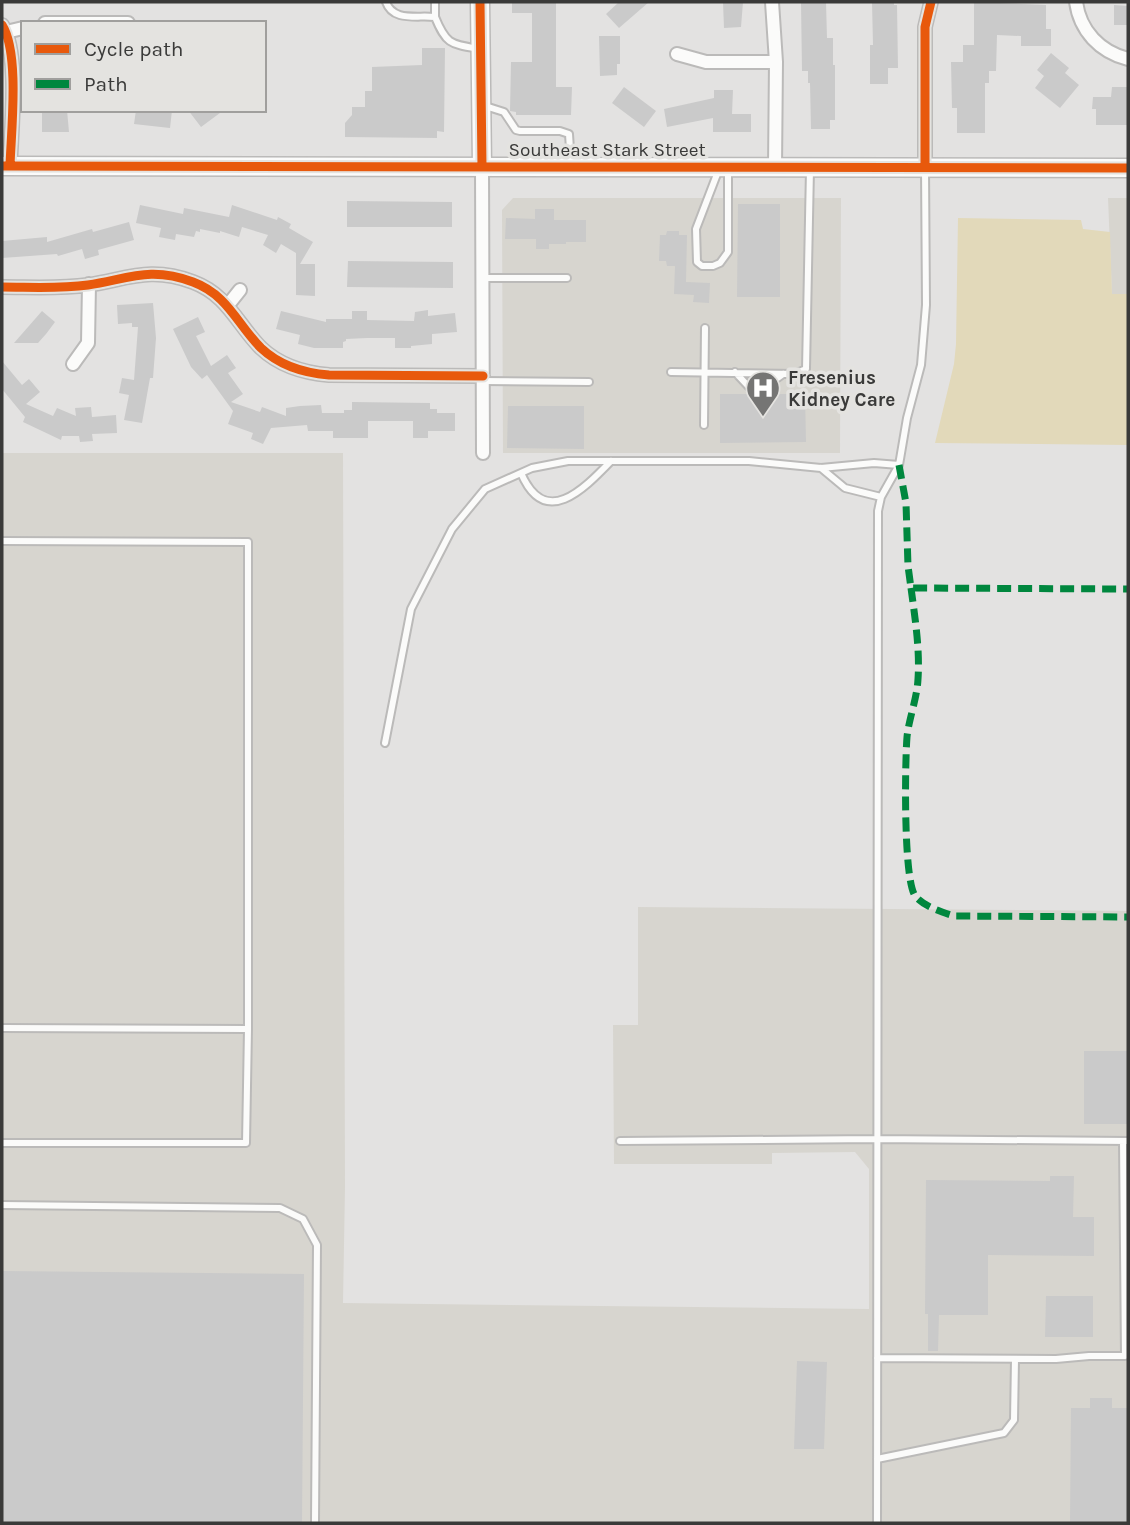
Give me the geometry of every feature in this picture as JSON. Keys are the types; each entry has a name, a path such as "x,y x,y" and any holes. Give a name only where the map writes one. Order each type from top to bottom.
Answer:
{"main road":[{"path":"480,2 482,167"},
{"name":"Southeast Stark Street","path":"6,166 1128,168"}],"street":[{"path":"772,2 776,62 775,167"},
{"path":"925,167 925,27 932,2"},
{"path":"1076,2 1081,21 1089,36 1110,53 1128,59"},
{"path":"4,29 12,56 6,166"},
{"path":"677,54 706,62 776,62"},
{"path":"482,167 483,453"},
{"path":"2,287 57,288 142,273 165,274 195,283 228,305 261,348 277,360 310,374 483,378"},
{"path":"73,364 88,343 89,284"},
{"path":"228,305 240,290"}],"lane":[{"path":"386,2 389,10 396,15 435,17"},
{"path":"435,2 435,17 442,36 449,43 480,50"},
{"path":"481,105 504,112 516,130 560,131 569,134 571,167"},
{"path":"724,167 727,251 720,263 702,266 697,262 695,229 724,167"},
{"path":"671,372 794,374 806,369 810,167"},
{"path":"877,1523 878,524 881,497 899,465 924,345 925,167"},
{"path":"482,278 566,278"},
{"path":"704,425 705,328"},
{"path":"735,372 749,387"},
{"path":"765,387 783,374"},
{"path":"483,378 589,382"},
{"path":"385,743 411,609 452,529 485,489 532,468 568,461 749,461 821,468 874,463 899,465"},
{"path":"522,473 529,491 538,499 566,500 593,480 611,461"},
{"path":"821,468 845,488 881,497"},
{"path":"2,541 248,542 246,1143 2,1143"},
{"path":"2,1028 248,1029"},
{"path":"620,1140 1126,1140 1127,1356 1015,1359 877,1358"},
{"path":"2,1205 280,1208 303,1219 317,1245 315,1523"},
{"path":"877,1459 1004,1433 1014,1420 1015,1359"}],"shaded area":[{"path":"513,198 841,198 840,453 503,453 502,210"},
{"path":"1108,198 1128,198 1128,294 1112,294"},
{"path":"958,218 1081,220 1083,229 1110,232 1112,294 1128,294 1128,445 935,443 954,364"},
{"path":"2,453 343,453 343,1303 869,1309 869,1169 855,1152 772,1153 772,1164 614,1164 613,1025 638,1025 638,907 1128,911 1128,1523 2,1523"}],"building":[{"path":"512,2 556,2 556,87 572,87 571,115 516,115 516,112 510,111 511,62 532,62 532,13 512,13"},
{"path":"619,2 649,2 619,28 606,14"},
{"path":"723,2 743,2 741,27 724,28"},
{"path":"801,2 826,2 827,38 833,38 835,65 835,120 830,120 830,129 811,129 810,83 808,71 802,71"},
{"path":"872,2 894,2 894,5 897,5 898,68 888,68 888,84 870,84"},
{"path":"974,2 1046,5 1046,29 1051,29 1051,46 1021,46 1021,36 997,35 996,71 989,71 989,83 985,83 985,133 957,133 957,108 952,108 951,62 963,62 963,45 974,45"},
{"path":"1114,5 1128,6 1128,25 1114,25"},
{"path":"599,36 620,36 620,64 617,64 617,75 600,76"},
{"path":"422,48 445,48 444,132 437,131 437,138 345,137 345,123 352,115 352,107 365,107 365,91 372,91 372,67 422,65"},
{"path":"1051,53 1069,68 1065,73 1079,85 1060,108 1035,88 1044,76 1037,70"},
{"path":"624,87 656,111 644,127 612,103"},
{"path":"1112,87 1128,87 1128,125 1096,125 1096,109 1092,109 1093,97 1111,97"},
{"path":"714,90 733,90 732,114 751,114 751,132 713,132 713,118 667,127 664,109 714,98"},
{"path":"42,112 67,112 69,132 42,132"},
{"path":"136,112 172,112 170,128 134,124"},
{"path":"190,112 221,112 201,127"},
{"path":"347,201 452,202 452,227 347,227"},
{"path":"738,204 780,204 780,297 737,297"},
{"path":"140,205 183,214 184,208 229,217 232,205 277,220 278,217 291,224 289,228 313,242 300,264 315,264 315,296 296,295 296,253 281,244 276,253 263,245 268,235 242,227 239,237 200,229 194,237 176,234 175,240 159,237 161,228 136,223"},
{"path":"535,209 554,209 554,220 586,220 586,242 549,244 549,249 536,249 536,239 505,239 506,218 535,219"},
{"path":"129,222 134,240 98,250 99,255 85,259 82,249 58,256 2,258 2,241 47,237 47,242"},
{"path":"667,231 679,231 679,235 687,235 686,282 710,283 709,303 693,302 694,295 674,294 675,266 667,266 666,261 659,261 660,235 666,235"},
{"path":"348,261 453,262 453,288 347,287"},
{"path":"153,303 156,338 153,378 150,378 142,423 124,420 129,395 119,393 122,378 134,380 138,327 132,327 132,323 118,324 117,305"},
{"path":"428,310 428,316 455,313 457,332 432,334 432,344 411,348 395,348 395,338 367,338 346,339 343,348 314,348 298,344 300,335 276,329 281,311 326,322 326,319 352,319 352,311 367,311 367,320 414,321 415,312"},
{"path":"42,311 55,322 46,334 38,343 14,343"},
{"path":"198,317 205,332 196,336 211,366 227,355 236,368 228,373 243,394 231,402 260,412 262,407 286,416 286,408 300,406 321,405 322,413 344,413 344,410 352,410 352,402 430,403 430,409 437,409 437,413 455,413 455,431 428,431 428,438 413,438 413,421 368,421 368,438 333,438 333,431 308,431 307,425 271,428 263,444 251,439 253,433 228,424 233,411 207,375 202,379 191,367 173,329"},
{"path":"2,361 22,385 29,379 40,392 26,404 53,416 57,408 76,416 75,408 91,407 92,417 116,415 117,433 92,434 93,441 80,442 79,436 62,436 61,440 23,422 25,417 2,389"},
{"name":"Fresenius Kidney Care","path":"720,394 805,394 806,442 720,443"},
{"path":"508,406 584,406 584,449 507,448"},
{"path":"1084,1051 1128,1051 1128,1124 1084,1124"},
{"path":"1050,1176 1074,1176 1073,1217 1094,1217 1094,1256 988,1255 988,1315 939,1315 938,1351 928,1351 928,1314 925,1314 926,1180 1050,1181"},
{"path":"2,1271 304,1274 302,1523 2,1523"},
{"path":"1046,1296 1093,1296 1093,1337 1045,1337"},
{"path":"797,1361 827,1362 824,1449 794,1449"},
{"path":"1090,1398 1112,1398 1112,1408 1128,1408 1128,1523 1070,1523 1071,1408 1090,1408"}],"marked path":[{"path":"899,465 906,503 911,588 1128,589"},
{"path":"911,588 917,634 918,679 907,737 906,821 909,870 916,897 929,906 954,916 1128,917"}],"cycle path":[{"path":"480,2 482,167"},
{"path":"925,167 925,27 931,2"},
{"path":"2,25 8,38 13,73 10,166"},
{"path":"2,166 1128,168"},
{"path":"2,287 77,286 151,274 178,277 215,294 261,348 276,360 293,368 329,375 483,376"}],"place":[{"name":"Fresenius Kidney Care","path":"763,418"}]}
